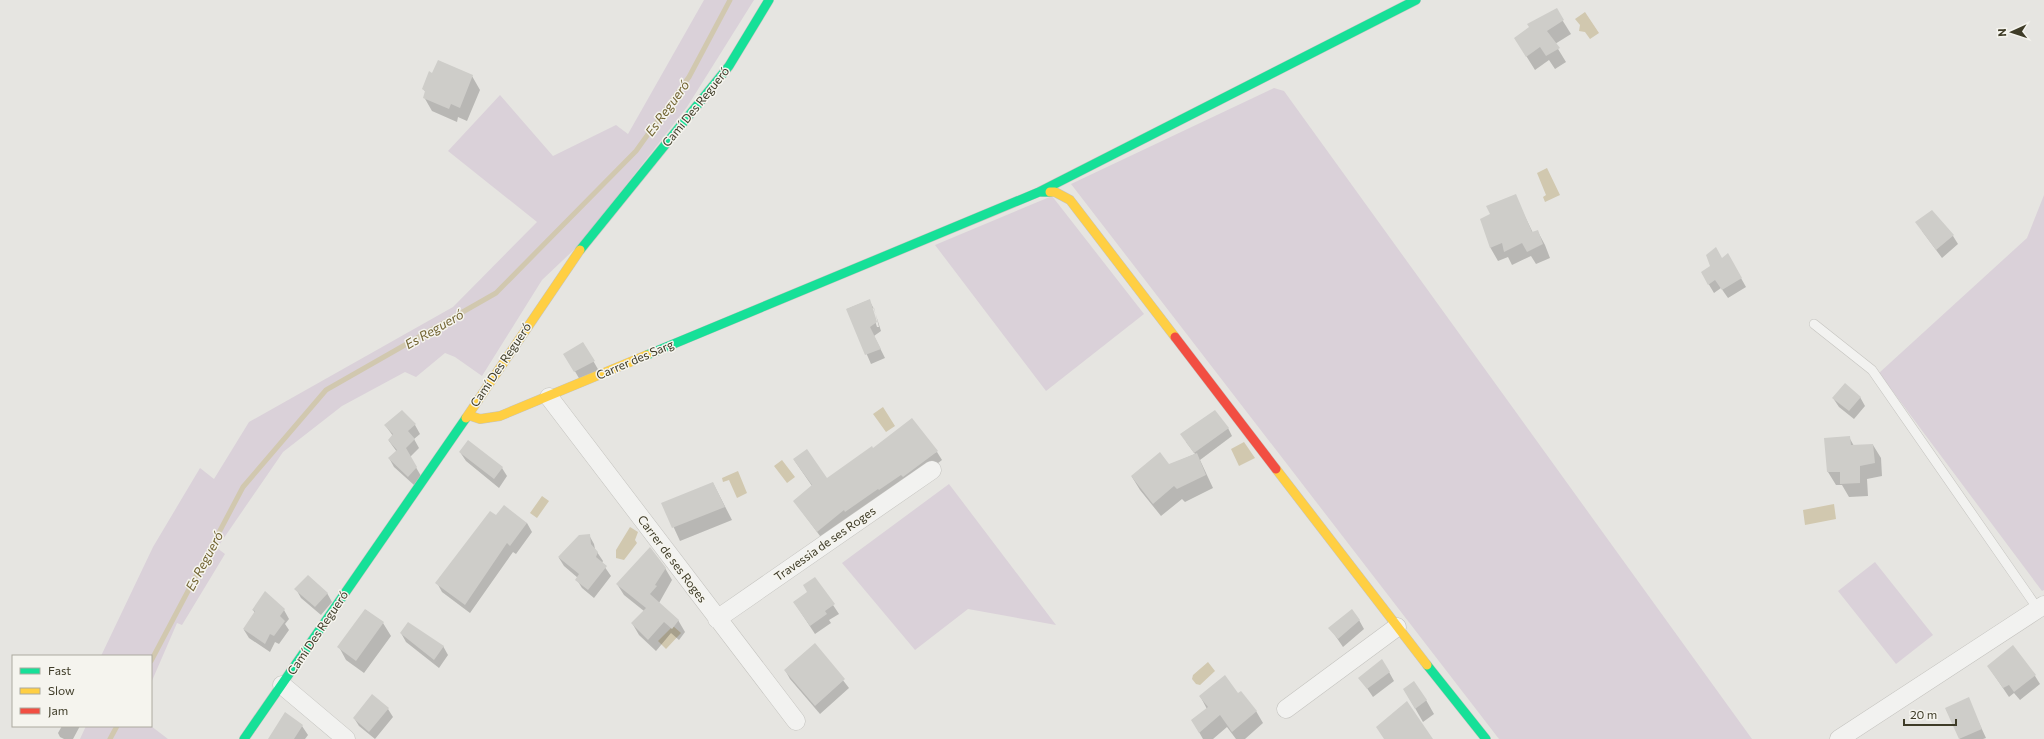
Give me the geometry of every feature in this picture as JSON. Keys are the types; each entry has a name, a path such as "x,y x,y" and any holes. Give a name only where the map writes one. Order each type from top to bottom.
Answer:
{"street":[{"name":"Camí Des Regueró","path":"244,739 468,415 575,256 729,66 769,0"},
{"name":"Carrer des Sarg","path":"468,415 474,419 485,420 500,416 549,397 800,290 1039,192 1416,0"},
{"path":"1039,192 1055,192 1070,200 1397,627 1486,739"},
{"name":"Carrer de ses Roges","path":"549,397 796,721"},
{"name":"Travessia de ses Roges","path":"717,619 932,470"},
{"path":"1839,739 2041,607"},
{"path":"1286,709 1397,627"},
{"path":"282,686 346,739"}],"lane":[{"path":"1814,324 1872,370 2041,607"}],"shaded area":[{"path":"704,0 754,0 687,107 580,244 542,280 482,376 455,357 445,353 416,377 405,372 342,406 283,452 217,548 225,554 182,625 177,623 152,681 152,655 101,655 153,547 200,468 214,479 249,422 453,307 537,222 448,151 500,95 553,156 616,125 628,134"},
{"path":"1585,12 1599,33 1590,39 1585,32 1579,31 1580,25 1575,19"},
{"path":"1274,88 1284,91 1752,739 1499,739 1071,184"},
{"path":"1547,168 1560,195 1545,202 1543,197 1546,195 1537,173"},
{"path":"2044,195 2044,590 2042,591 1879,373 2027,238"},
{"path":"1052,196 1144,314 1046,391 935,245"},
{"path":"883,407 895,426 886,432 873,414"},
{"path":"1244,442 1255,458 1239,466 1231,449"},
{"path":"782,460 795,477 787,483 774,466"},
{"path":"738,471 747,493 737,498 729,480 723,482 722,478"},
{"path":"949,484 1056,625 968,609 915,650 842,563"},
{"path":"542,496 549,501 537,518 530,513"},
{"path":"1834,504 1836,519 1805,525 1803,510"},
{"path":"630,527 638,532 635,540 637,543 624,560 616,558 616,550"},
{"path":"1875,562 1933,635 1896,664 1838,591"},
{"path":"673,626 681,633 666,649 658,641"},
{"path":"1208,662 1215,671 1200,685 1196,684 1192,679 1193,675"},
{"path":"86,727 152,727 168,739 80,739"}],"building":[{"path":"1557,8 1564,20 1547,31 1560,48 1546,56 1540,47 1526,57 1514,38 1529,27 1527,24"},
{"path":"438,60 473,75 460,108 451,104 449,109 423,98 425,91 422,89 429,71 432,73"},
{"path":"1516,194 1532,232 1538,230 1543,244 1527,252 1522,243 1504,252 1502,243 1490,248 1480,219 1490,214 1486,206"},
{"path":"1932,210 1954,235 1936,250 1915,222"},
{"path":"1716,247 1722,258 1728,253 1742,278 1722,290 1715,280 1708,285 1701,272 1710,266 1706,255"},
{"path":"870,299 877,322 870,327 881,349 865,355 846,309"},
{"path":"583,342 595,361 574,372 563,354"},
{"path":"1845,383 1861,397 1849,411 1832,398"},
{"path":"402,410 416,424 408,431 415,439 406,448 417,467 408,477 388,458 397,450 388,440 393,434 384,425"},
{"path":"1215,410 1229,428 1194,453 1180,434"},
{"path":"912,418 938,451 903,477 901,475 845,512 844,510 817,532 793,501 812,485 793,459 807,449 827,478 872,446 873,448"},
{"path":"1850,436 1851,445 1873,444 1875,463 1860,466 1860,483 1840,484 1840,472 1827,472 1824,438"},
{"path":"468,440 503,467 494,479 459,452"},
{"path":"1160,452 1169,464 1197,453 1206,475 1177,489 1174,486 1153,504 1131,476"},
{"path":"713,482 725,507 672,528 661,503"},
{"path":"504,505 527,523 510,546 507,543 465,605 435,583 490,511 496,515"},
{"path":"590,534 591,544 598,552 596,557 607,566 588,590 575,580 579,574 558,557 579,535"},
{"path":"650,547 666,568 655,585 657,586 650,594 679,620 672,629 664,622 648,640 631,623 646,608 616,584"},
{"path":"308,575 328,593 315,607 294,589"},
{"path":"815,577 835,604 825,611 827,614 810,626 793,602 807,592 803,585"},
{"path":"265,591 285,609 280,616 285,621 274,636 270,634 265,644 243,629 255,611 252,610"},
{"path":"365,609 384,622 356,661 337,647"},
{"path":"1352,609 1360,620 1338,639 1328,628"},
{"path":"408,622 444,646 434,660 400,633"},
{"path":"815,643 845,679 815,706 784,670"},
{"path":"2013,645 2036,675 2014,692 2009,685 2003,688 1987,666"},
{"path":"1382,659 1390,672 1367,689 1358,678"},
{"path":"1225,675 1238,693 1241,691 1257,711 1232,732 1220,715 1199,733 1191,720 1208,707 1199,696"},
{"path":"1414,681 1427,700 1415,709 1403,689"},
{"path":"372,694 389,708 369,732 353,718"},
{"path":"1969,697 1982,729 1959,739 1945,708"},
{"path":"1407,701 1433,739 1384,739 1376,727"},
{"path":"285,712 303,725 294,739 268,739"}],"waterway":[{"name":"Es Regueró","path":"152,659 243,487 326,390 496,293 636,151 689,77 730,0"},
{"name":"Es Regueró","path":"110,739 116,727"}],"traffic: fast":[{"path":"580,250 729,66 769,0"},
{"path":"1039,192 1416,0"},
{"path":"647,355 1039,192 1050,192"},
{"path":"244,739 466,418"},
{"path":"1427,665 1486,739"}],"traffic: slow":[{"path":"1050,192 1055,192 1070,200 1175,337"},
{"path":"466,418 580,250"},
{"path":"468,415 480,419 500,416 647,355"},
{"path":"1276,469 1427,665"}],"traffic: jam":[{"path":"1175,337 1276,469"}]}
